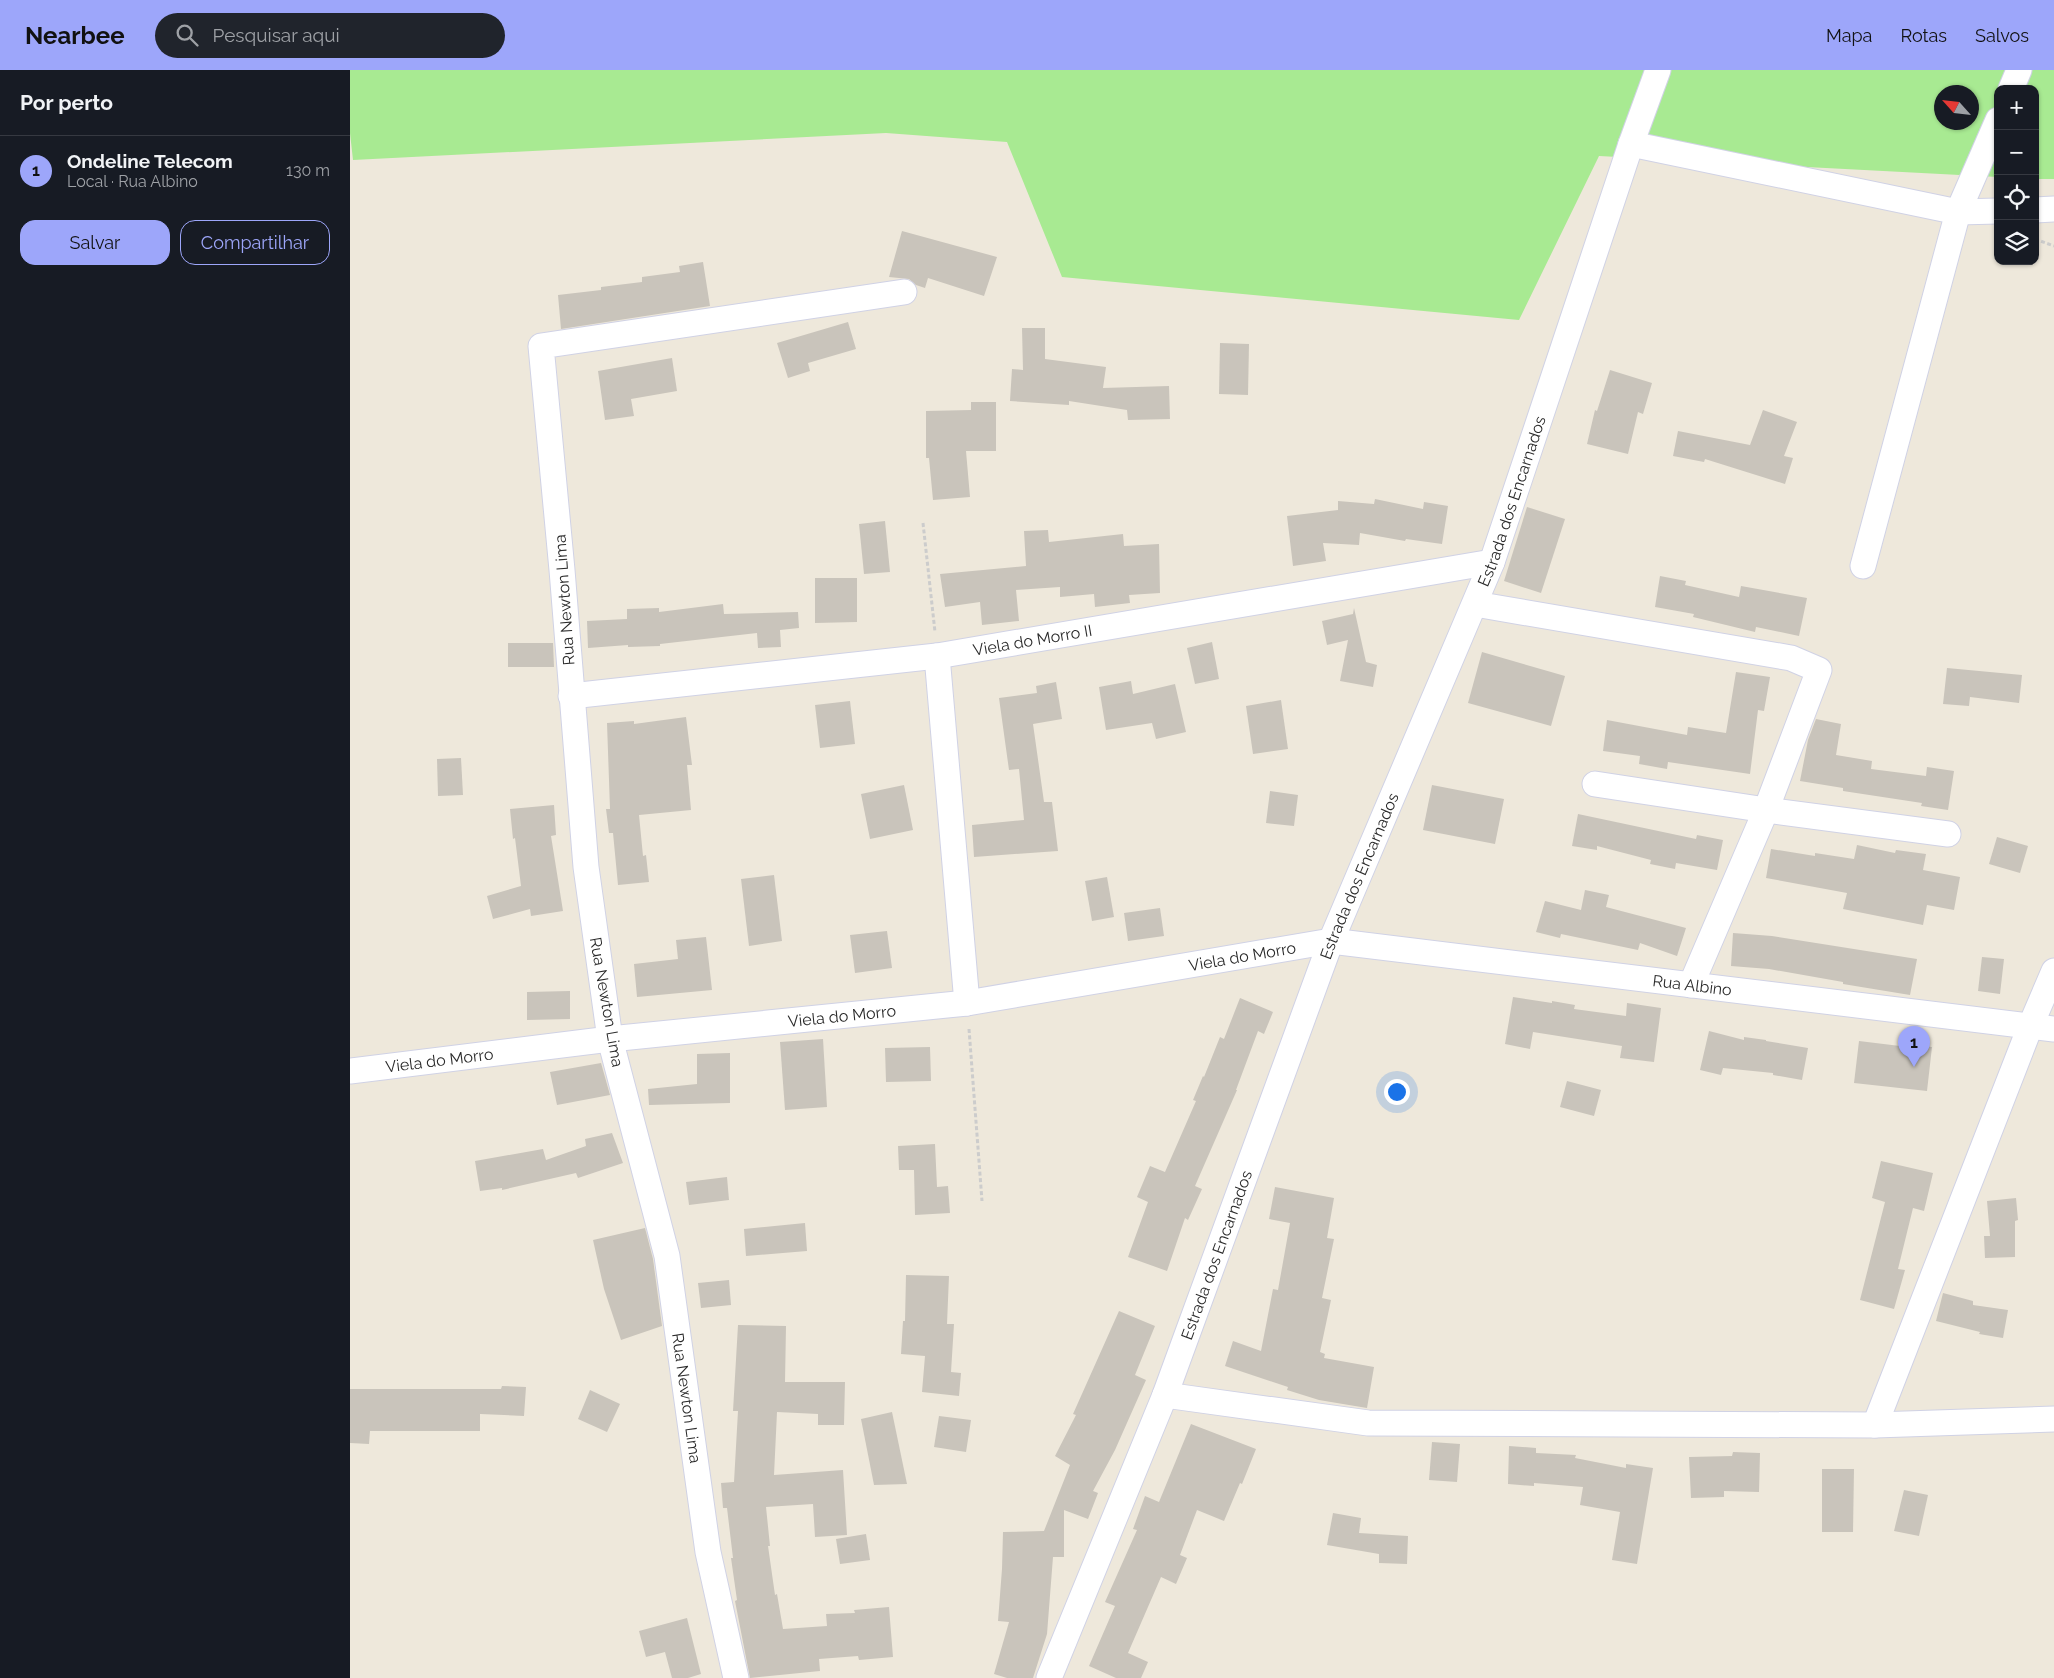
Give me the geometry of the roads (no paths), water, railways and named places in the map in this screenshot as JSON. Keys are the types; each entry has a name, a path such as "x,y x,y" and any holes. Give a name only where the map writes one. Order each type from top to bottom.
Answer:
{"street":[{"name":"Estrada dos Encarnados","path":"1049,1678 1165,1395 1331,941 1492,562 1631,144 1658,70"},
{"path":"2013,85 2019,70"},
{"path":"1863,566 1958,212 1994,129"},
{"path":"1631,144 1958,212 1994,211"},
{"path":"2039,210 2054,209"},
{"name":"Rua Newton Lima","path":"736,1678 708,1552 668,1256 610,1039 586,867 562,570 541,346 904,292"},
{"name":"Viela do Morro II","path":"572,696 937,656 1492,562"},
{"path":"1475,604 1791,658 1819,670 1766,810 1691,985"},
{"path":"937,656 967,1003"},
{"path":"1595,784 1766,810 1948,834"},
{"name":"Rua Albino","path":"1331,941 2042,1028"},
{"name":"Viela do Morro","path":"350,1070 610,1039 967,1003 1331,941"},
{"path":"1875,1425 2042,1028 2054,971"},
{"path":"1165,1395 1368,1424 1875,1425 2054,1418"}],"place":[{"name":"Ondeline Telecom","path":"1914,1067"}]}
